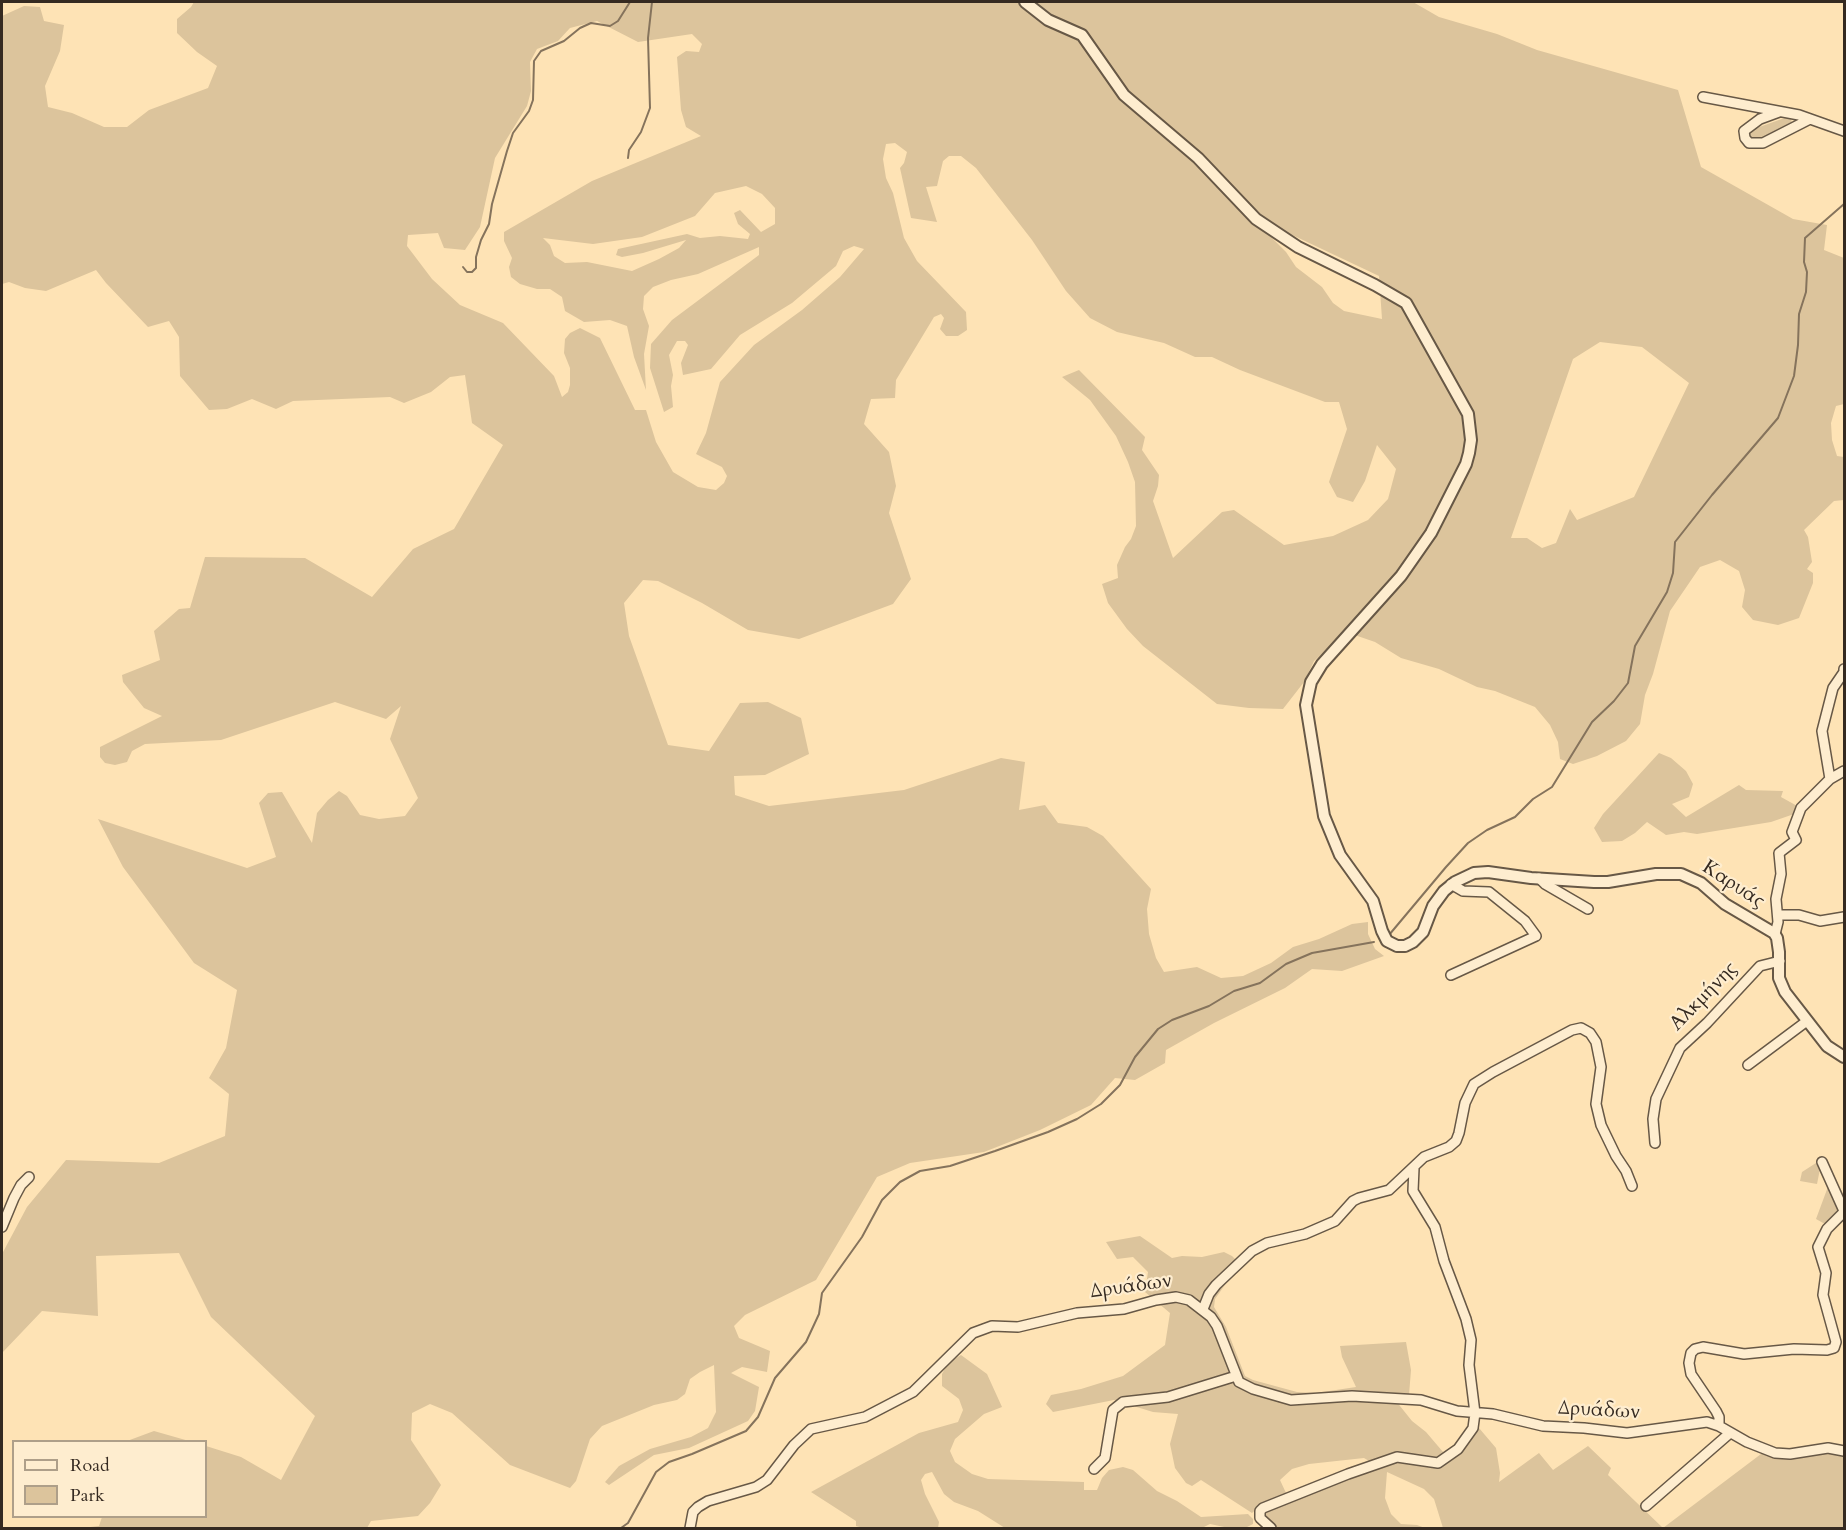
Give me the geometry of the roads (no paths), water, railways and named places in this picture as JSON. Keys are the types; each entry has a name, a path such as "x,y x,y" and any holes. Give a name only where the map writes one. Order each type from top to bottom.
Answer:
{"street":[{"path":"1025,2 1048,20 1082,35 1124,95 1198,158 1256,219 1298,247 1406,303 1468,414 1471,440 1466,464 1431,533 1401,576 1322,664 1311,682 1306,705 1324,816 1340,855 1373,901 1387,941 1401,946 1409,945 1415,940 1424,930 1435,902 1451,884 1463,891 1489,892 1525,921 1536,936 1451,975"},
{"path":"1703,97 1810,119 1845,131"},
{"path":"1780,112 1760,119 1744,131 1749,144 1763,143 1810,119"},
{"path":"1830,779 1822,730 1833,688 1845,669"},
{"path":"1774,934 1778,926 1776,899 1780,874 1779,853 1796,840 1792,832 1801,808 1830,779 1845,771"},
{"name":"Καρυάς","path":"1451,884 1469,874 1479,872 1601,882 1656,874 1681,874 1701,883 1725,904 1774,934 1778,940 1779,974 1782,988 1827,1046 1845,1057"},
{"path":"1539,878 1545,884 1588,909"},
{"path":"1778,915 1799,915 1820,921 1845,917"},
{"name":"Αλκμήνης","path":"1655,1143 1653,1119 1656,1099 1680,1048 1707,1023 1760,966 1780,961"},
{"path":"1748,1065 1807,1021"},
{"path":"1095,1469 1105,1458 1113,1410 1123,1402 1168,1397 1236,1376 1217,1326 1203,1309 1209,1294 1216,1285 1252,1251 1267,1243 1305,1234 1335,1221 1353,1202 1389,1190 1424,1157 1449,1147 1456,1141 1465,1103 1474,1084 1572,1030 1581,1028 1590,1033 1599,1053 1600,1081 1596,1104 1601,1125 1632,1186"},
{"path":"1719,1426 1716,1411 1690,1374 1691,1353 1695,1349 1704,1347 1744,1354 1834,1348 1836,1342 1824,1300 1823,1289 1826,1273 1818,1248 1827,1229 1845,1211 1822,1162"},
{"path":"1271,1528 1260,1518 1259,1514 1263,1508 1400,1456 1434,1464 1442,1461 1455,1452 1468,1437 1474,1424 1475,1413 1469,1365 1471,1340 1435,1227 1413,1191 1414,1168"},
{"path":"2,1227 21,1185 29,1177"},
{"name":"Δρυάδων","path":"690,1528 693,1512 698,1507 716,1499 756,1488 774,1471 802,1435 811,1429 865,1417 913,1392 973,1333 992,1326 1018,1327 1077,1313 1124,1309 1156,1299 1176,1297 1189,1300 1203,1309"},
{"name":"Δρυάδων","path":"1236,1376 1239,1382 1253,1389 1291,1400 1352,1396 1409,1399 1427,1401 1457,1411 1493,1414 1543,1426 1627,1433 1703,1422 1719,1426 1775,1453 1790,1454 1828,1448 1845,1451"},
{"path":"1646,1506 1730,1433"}],"waterway":[{"path":"463,267 467,272 472,272 476,268 476,257 489,224 492,204 513,133 529,111 533,100 534,61 541,51 564,41 580,28 591,23 610,26 618,21 630,2"},
{"path":"628,158 629,150 641,132 650,108 648,38 652,2"},
{"path":"1389,935 1468,843 1487,830 1515,817 1533,799 1552,787 1592,722 1614,701 1628,683 1635,646 1667,592 1673,573 1675,542 1778,418 1794,376 1799,314 1806,292 1805,238 1844,204"},
{"path":"621,1528 628,1523 656,1472 669,1462 746,1431 758,1417 775,1378 806,1342 819,1314 822,1293 862,1237 882,1200 900,1182 920,1171 950,1166 1048,1132 1077,1119 1101,1104 1120,1085 1135,1057 1158,1029 1172,1020 1209,1006 1234,991 1260,983 1286,964 1312,953 1374,942"}]}
